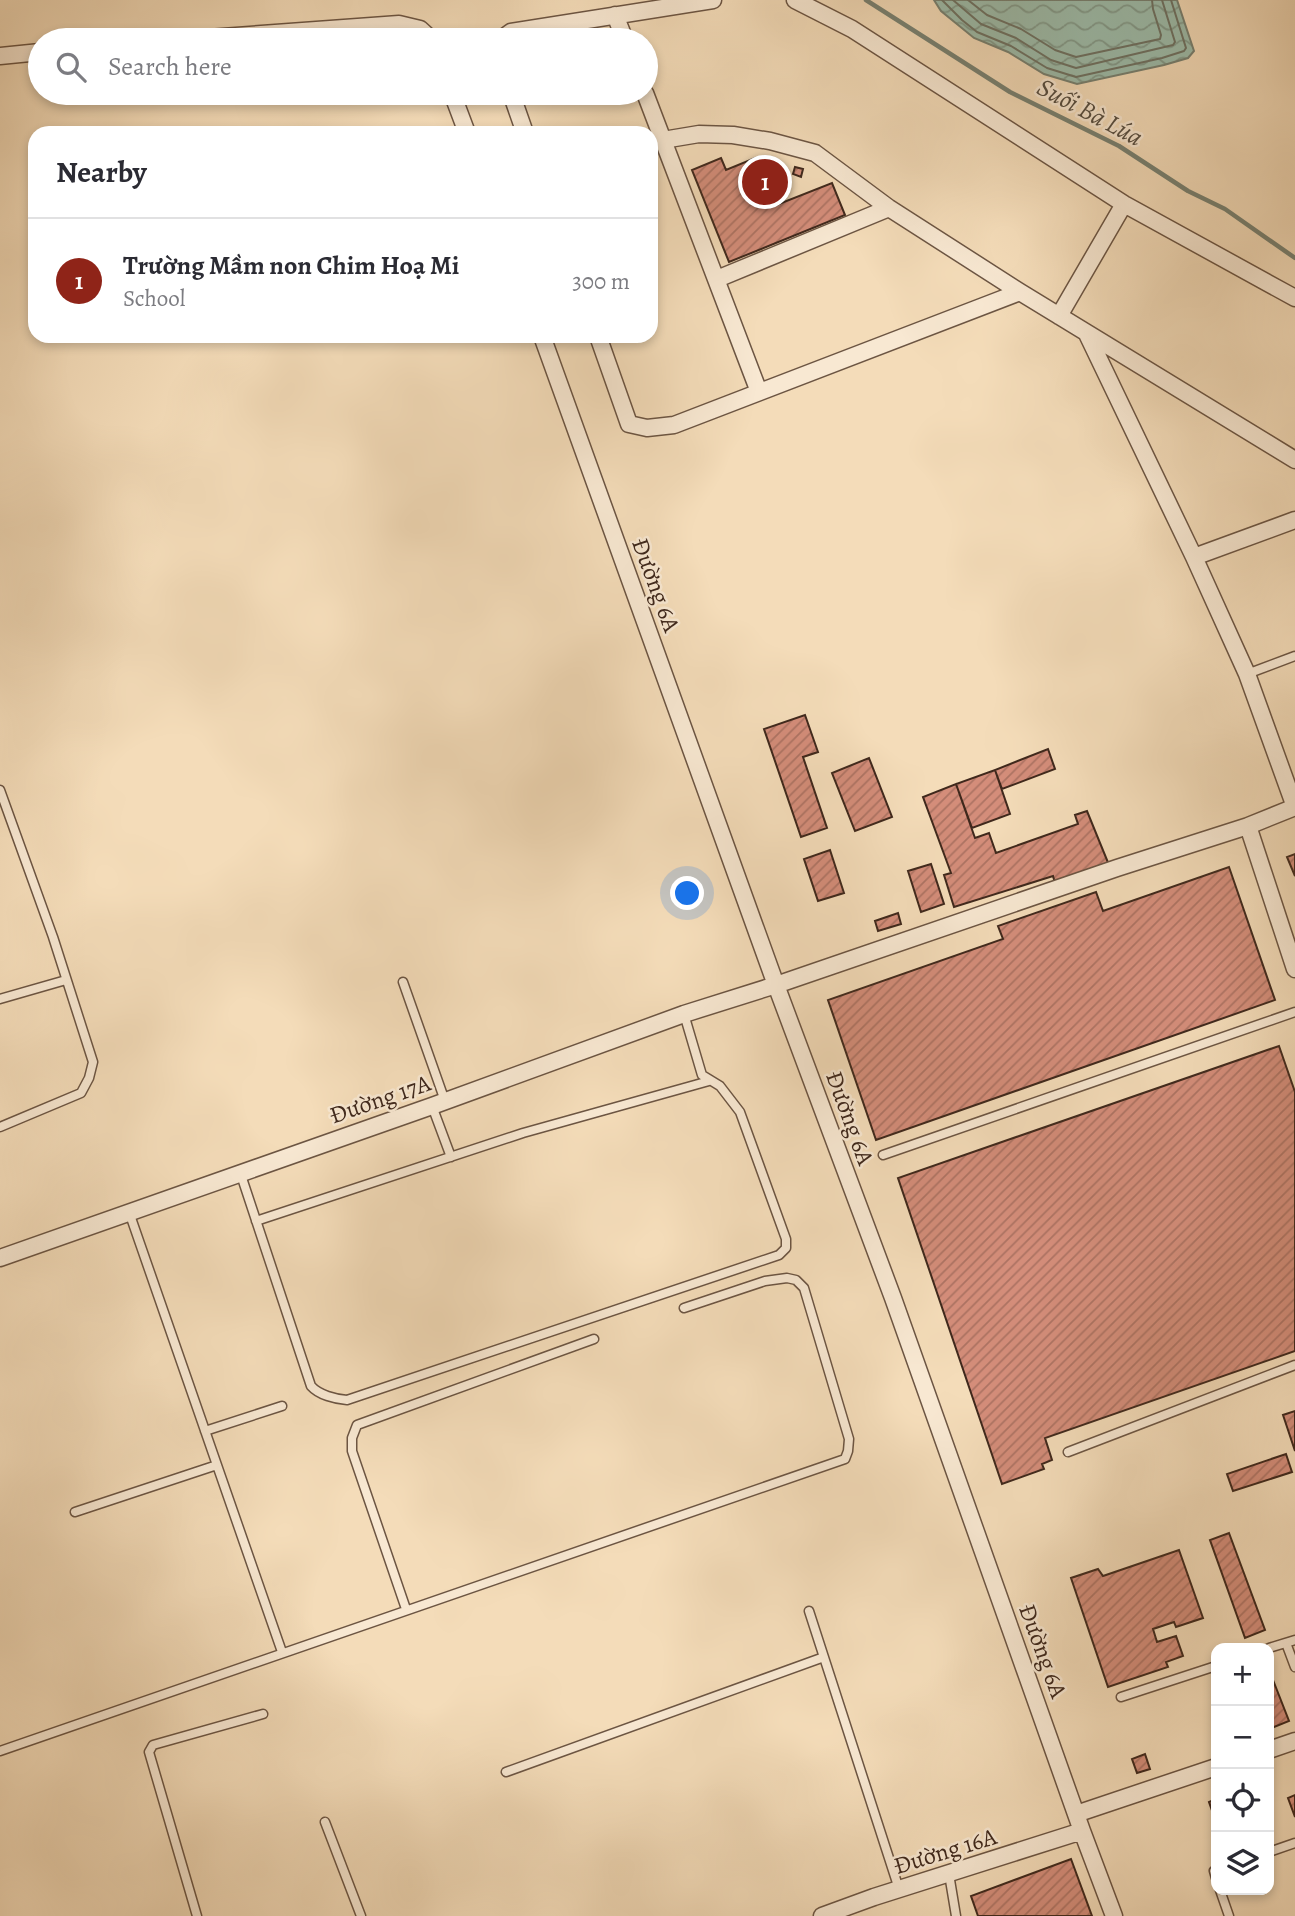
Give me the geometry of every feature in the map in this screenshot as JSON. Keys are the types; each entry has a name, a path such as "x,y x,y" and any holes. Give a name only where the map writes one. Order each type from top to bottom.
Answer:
{"street":[{"path":"606,0 619,28"},
{"path":"536,28 713,0"},
{"path":"795,0 815,4 1124,204 1295,298"},
{"path":"344,28 399,24 416,28"},
{"path":"0,56 28,53"},
{"path":"456,105 464,126"},
{"path":"514,105 522,126"},
{"path":"650,105 658,126"},
{"path":"658,127 760,392"},
{"path":"663,140 699,134 733,135 815,153 889,208 1020,292 1295,460"},
{"path":"1059,316 1124,204"},
{"path":"717,279 889,208"},
{"path":"600,343 629,424 647,428 674,425 1020,292"},
{"path":"1087,334 1195,557 1247,674 1295,807"},
{"name":"Đường 6A","path":"545,343 776,985 893,1298 1114,1916"},
{"path":"1195,557 1295,520"},
{"name":"Đường 17A","path":"0,1258 684,1014 1248,826 1295,807"},
{"path":"1248,826 1295,969"},
{"path":"1274,1748 1295,1741"},
{"path":"1076,1814 1213,1769"},
{"name":"Đường 16A","path":"822,1916 1082,1831"}],"lane":[{"path":"1247,674 1295,656"},
{"path":"0,790 53,937 93,1062 89,1079 81,1093 0,1126"},
{"path":"0,999 66,980"},
{"path":"403,982 451,1157"},
{"path":"884,1155 1295,1013"},
{"path":"240,1172 311,1386 314,1390 338,1399 347,1400 779,1255 786,1248 786,1239 740,1112 720,1086 702,1076 684,1014"},
{"path":"256,1221 523,1133 709,1081"},
{"path":"129,1212 282,1652"},
{"path":"0,1751 845,1459 849,1439 804,1288 796,1280 787,1278 765,1281 684,1308"},
{"path":"406,1609 352,1451 352,1437 357,1425 594,1339"},
{"path":"1068,1452 1295,1366"},
{"path":"205,1431 282,1406"},
{"path":"75,1512 217,1465"},
{"path":"809,1611 899,1889"},
{"path":"1290,1641 1295,1667"},
{"path":"506,1772 824,1657"},
{"path":"1121,1697 1211,1668"},
{"path":"197,1916 149,1752 153,1745 263,1714"},
{"path":"325,1822 361,1916"},
{"path":"1274,1850 1295,1843"},
{"path":"949,1874 956,1916"},
{"path":"1222,1895 1229,1916"}],"water":[{"path":"934,0 1177,0 1194,51 1188,58 1164,65 1077,84 1044,74 1008,52 974,38 941,11"}],"building":[{"path":"721,158 726,170 755,158 774,206 832,183 845,215 729,262 692,170"},
{"path":"795,167 803,169 801,177 793,174"},
{"path":"805,715 818,752 803,757 827,828 801,837 764,729"},
{"path":"1048,749 1055,769 1002,789 995,770"},
{"path":"869,758 892,817 855,831 832,773"},
{"path":"995,770 1010,814 972,828 956,784"},
{"path":"956,784 975,838 989,833 996,853 1078,824 1075,815 1087,811 1109,865 1055,883 1053,876 954,907 944,875 951,873 923,797"},
{"path":"830,850 844,893 818,901 804,859"},
{"path":"1295,854 1295,876 1287,857"},
{"path":"931,864 944,904 921,912 908,871"},
{"path":"1229,867 1275,1000 876,1140 828,1000 1003,939 998,926 1096,892 1103,911"},
{"path":"898,913 901,924 878,931 875,921"},
{"path":"1279,1046 1295,1092 1295,1351 1045,1438 1052,1460 1042,1464 1044,1469 1002,1484 898,1178"},
{"path":"1295,1411 1295,1451 1283,1415"},
{"path":"1286,1454 1292,1472 1233,1491 1227,1474"},
{"path":"1229,1533 1265,1630 1245,1638 1210,1540"},
{"path":"1179,1550 1203,1618 1176,1627 1174,1622 1153,1629 1157,1642 1176,1636 1183,1656 1166,1662 1168,1667 1108,1687 1071,1578 1098,1569 1103,1576"},
{"path":"1274,1683 1289,1721 1274,1727"},
{"path":"1145,1754 1150,1769 1137,1773 1132,1759"},
{"path":"1295,1795 1295,1817 1288,1798"},
{"path":"1071,1859 1092,1916 978,1916 971,1896"}],"waterway":[{"name":"Suối Bà Lúa","path":"866,0 1010,92 1119,146 1188,191 1225,209 1295,258"}],"place":[{"name":"Trường Mầm non Chim Hoạ Mi","path":"765,182"}]}
